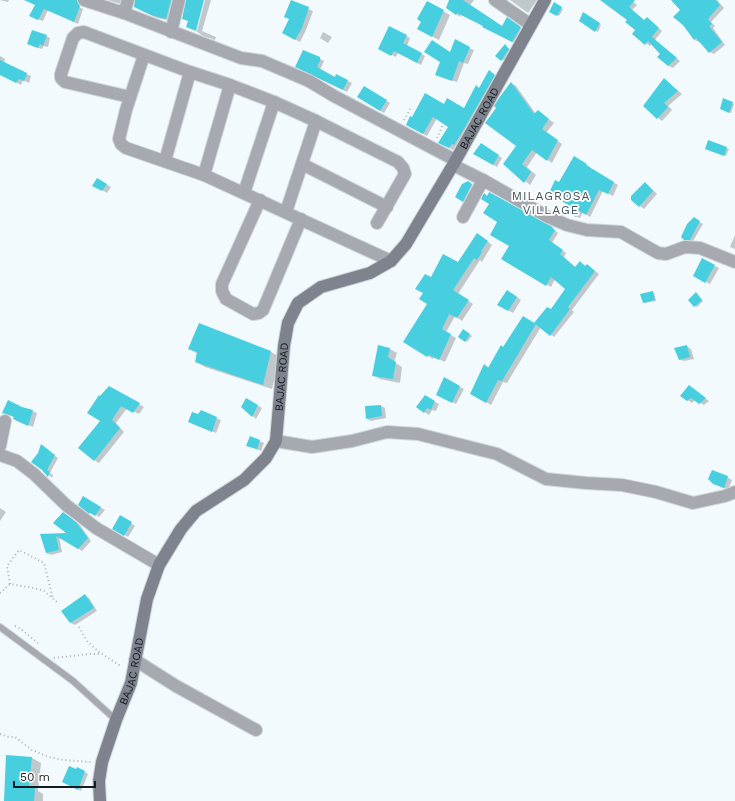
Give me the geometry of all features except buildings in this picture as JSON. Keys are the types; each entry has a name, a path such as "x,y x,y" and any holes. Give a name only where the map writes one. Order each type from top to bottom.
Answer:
{"street":[{"path":"85,0 124,13 241,58 262,61 310,81 334,96 399,130 548,217 567,225 587,230 621,232 658,253 666,254 685,246 700,248 735,262"},
{"path":"124,13 128,0"},
{"path":"171,32 179,0"},
{"path":"495,0 531,25"},
{"name":"BAJAC ROAD","path":"100,801 99,781 102,762 116,720 131,683 147,599 159,565 181,529 196,511 244,480 266,458 276,441 284,346 288,323 298,303 322,287 370,273 390,261 406,244 454,163 545,0"},
{"path":"130,97 65,82 61,78 73,38 78,33 84,32 274,102 398,162 404,168 405,174 388,207 377,223"},
{"path":"144,55 130,97 119,139 121,144 126,148 204,175 390,261"},
{"path":"164,161 190,72"},
{"path":"204,175 230,85"},
{"path":"244,193 274,102"},
{"path":"286,212 316,121"},
{"path":"302,164 388,207"},
{"path":"463,216 483,180"},
{"path":"260,200 222,284 222,292 226,299 253,314 259,313 263,310 301,219"},
{"path":"0,446 5,421"},
{"path":"276,441 312,446 352,441 387,432 418,434 497,454 546,479 622,485 656,492 693,503 725,496 735,492"},
{"path":"0,455 17,461 34,474 66,505 96,528 159,565"},
{"path":"135,660 176,686 256,730"}],"lane":[{"path":"0,627 41,659 73,681 116,720"}],"path":[{"path":"399,130 412,106"},
{"path":"10,584 8,566 19,550 44,563 53,599"},
{"path":"0,593 10,584"},
{"path":"10,584 44,591 58,603"},
{"path":"79,627 88,642 102,654 133,674"},
{"path":"41,659 102,654"},
{"path":"0,734 15,737 32,750 49,757 76,762 102,762"}],"district":[{"name":"MILAGROSA VILLAGE","path":"551,203"}]}
